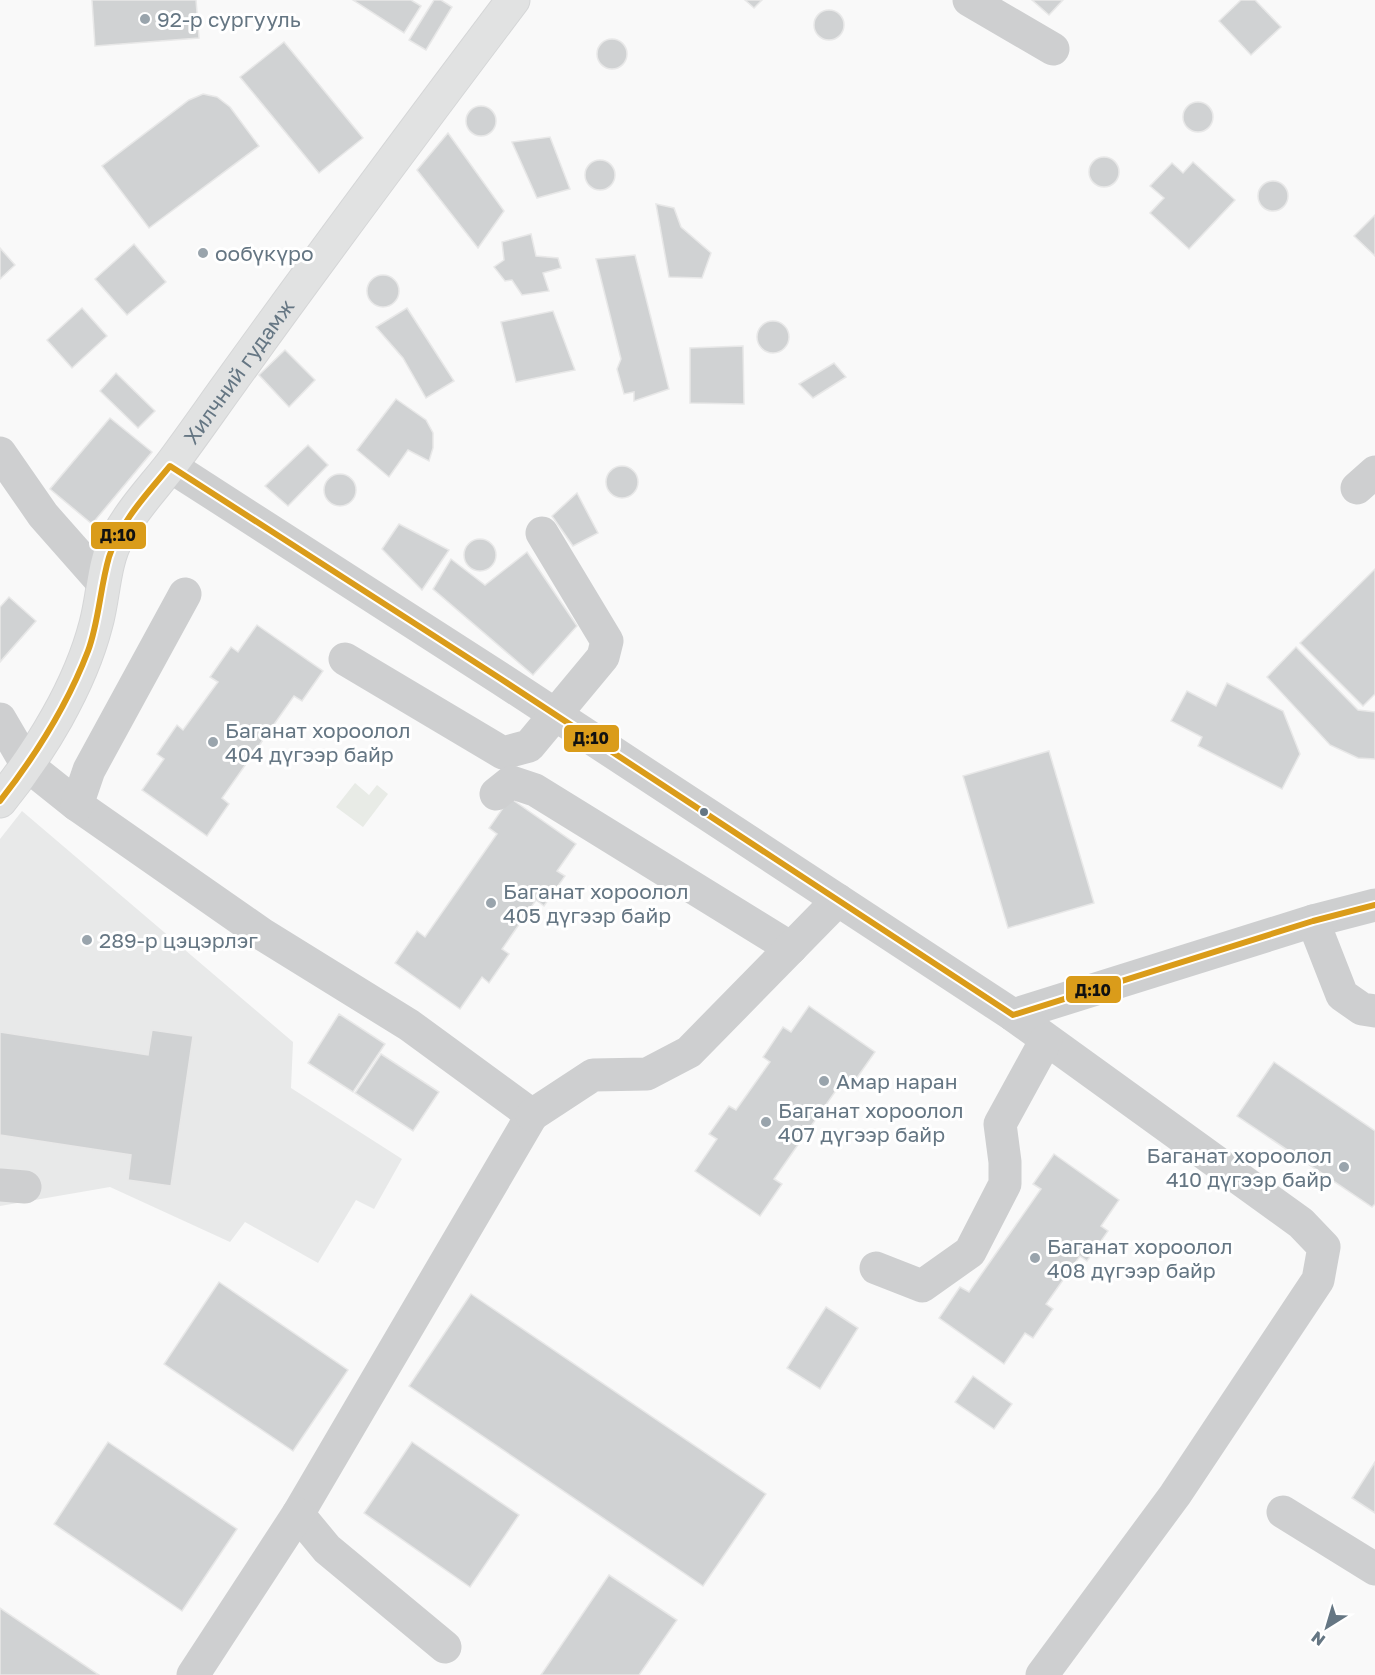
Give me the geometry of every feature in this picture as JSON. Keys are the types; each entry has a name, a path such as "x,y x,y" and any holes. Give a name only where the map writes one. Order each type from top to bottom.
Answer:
{"main road":[{"name":"Хилчний гудамж","path":"0,801 52,726 86,655 96,625 103,583 117,537 331,242 513,0"}],"street":[{"path":"969,0 1053,49"},
{"path":"0,453 43,515 103,583"},
{"path":"170,466 555,714 1013,1015 1301,1224 1324,1247 1318,1280 1305,1300 1175,1496 1042,1675"},
{"path":"345,658 503,753 529,746 603,657 607,641 542,533"},
{"path":"77,806 89,770 185,594"},
{"path":"0,719 27,765 77,806 262,934 409,1025 532,1114"},
{"path":"496,794 511,782 535,790 791,948"},
{"path":"193,1675 298,1514 532,1114 593,1075 647,1074 689,1052 838,900"},
{"path":"1013,1015 1313,921 1375,905"},
{"path":"1313,921 1342,995 1362,1010 1375,1011"},
{"path":"876,1268 922,1286 970,1252 1005,1184 1005,1162 1000,1124 1046,1040"},
{"path":"1283,1512 1375,1569"},
{"path":"298,1514 327,1550 445,1647"}],"shaded area":[{"path":"355,783 369,795 377,785 388,794 363,827 336,807"},
{"name":"289-р цэцэрлэг","path":"22,811 293,1042 291,1088 402,1159 374,1209 356,1200 318,1263 245,1222 230,1242 110,1187 0,1206 0,839"}],"building":[{"name":"92-р сургууль","path":"92,0 196,0 199,38 95,46"},
{"path":"353,0 411,0 421,6 404,33"},
{"path":"434,0 441,0 452,7 426,50 409,40"},
{"path":"745,0 762,0 754,8"},
{"path":"1032,0 1063,0 1049,15"},
{"path":"1241,0 1255,0 1281,27 1251,55 1219,21"},
{"path":"829,10 840,14 844,25 840,36 829,40 818,36 814,25 818,14"},
{"path":"612,39 623,43 627,54 623,65 612,69 601,65 597,54 601,43"},
{"path":"284,42 363,138 319,173 240,77"},
{"path":"203,94 217,97 230,107 259,146 149,228 102,166 189,100"},
{"path":"1198,102 1209,106 1213,117 1209,128 1198,132 1187,128 1183,117 1187,106"},
{"path":"481,106 492,110 496,121 492,132 481,136 470,132 466,121 470,110"},
{"path":"448,133 504,211 478,248 417,170"},
{"path":"550,137 570,189 537,198 512,142"},
{"path":"1104,157 1115,161 1119,172 1115,183 1104,187 1093,183 1089,172 1093,161"},
{"path":"600,160 611,164 615,175 611,186 600,190 589,186 585,175 589,164"},
{"path":"1193,162 1235,200 1189,249 1150,213 1164,198 1150,186 1172,163 1183,173"},
{"path":"1273,181 1284,185 1288,196 1284,207 1273,211 1262,207 1258,196 1262,185"},
{"path":"656,204 674,208 681,227 711,253 702,278 669,277"},
{"path":"1375,215 1375,256 1354,236"},
{"path":"531,234 536,256 558,258 561,268 543,273 549,291 522,295 512,280 505,281 494,267 504,260 502,242"},
{"path":"134,244 166,282 127,315 95,279"},
{"path":"0,248 15,265 0,279"},
{"path":"635,255 669,389 634,401 634,392 624,394 617,369 621,359 596,259"},
{"path":"383,275 395,279 399,291 395,303 383,307 371,303 367,291 371,279"},
{"path":"82,308 107,336 72,368 47,340"},
{"path":"407,308 454,381 426,398 403,358 376,327"},
{"path":"553,311 575,370 516,382 501,322"},
{"path":"773,321 785,325 789,337 785,349 773,353 761,349 757,337 761,325"},
{"path":"743,346 744,404 690,403 690,348"},
{"path":"285,350 315,380 289,407 259,375"},
{"path":"834,363 846,377 813,398 799,384"},
{"path":"116,373 155,411 138,428 100,391"},
{"path":"396,399 426,420 433,433 433,448 429,461 408,450 389,477 357,450"},
{"path":"110,418 152,452 92,524 50,489"},
{"path":"308,445 328,465 288,506 265,486"},
{"path":"622,466 634,470 638,482 634,494 622,498 610,494 606,482 610,470"},
{"path":"340,474 352,478 356,490 352,502 340,506 328,502 324,490 328,478"},
{"path":"577,493 598,533 573,546 552,516"},
{"path":"399,524 449,550 422,590 382,549"},
{"path":"480,539 492,543 496,555 492,567 480,571 468,567 464,555 468,543"},
{"path":"527,552 577,626 533,675 433,589 451,559 485,585"},
{"path":"1375,569 1375,694 1363,706 1300,643"},
{"path":"9,597 36,621 0,662 0,607"},
{"name":"Баганат хороолол 404 дүгээр байр","path":"257,625 323,671 302,701 294,696 222,798 229,804 207,836 142,790 164,759 157,754 177,725 183,730 218,682 210,677 231,647 238,652"},
{"path":"1296,647 1358,710 1375,712 1375,759 1358,758 1330,745 1267,677"},
{"path":"1227,683 1283,711 1300,754 1282,789 1198,746 1202,737 1171,721 1187,691 1216,706"},
{"path":"1049,751 1094,903 1008,928 963,776"},
{"name":"Баганат хороолол 405 дүгээр байр","path":"510,798 576,844 557,871 565,876 544,906 536,900 502,949 509,954 489,983 482,977 460,1009 395,963 417,931 425,937 497,834 489,828"},
{"name":"Баганат хороолол 407 дүгээр байр","path":"809,1006 875,1052 854,1082 846,1076 774,1179 782,1184 760,1216 695,1171 717,1139 709,1134 729,1106 736,1110 770,1062 763,1057 783,1027 791,1032"},
{"path":"339,1014 385,1044 353,1092 308,1063"},
{"path":"152,1030 193,1036 171,1186 128,1180 131,1155 0,1135 0,1032 148,1055"},
{"path":"381,1054 439,1092 413,1131 355,1093"},
{"name":"Баганат хороолол 410 дүгээр байр","path":"1274,1062 1375,1131 1375,1204 1372,1207 1237,1116"},
{"name":"Баганат хороолол 408 дүгээр байр","path":"1054,1154 1119,1200 1101,1226 1108,1231 1087,1261 1080,1256 1046,1304 1053,1309 1033,1338 1025,1333 1004,1364 939,1318 960,1287 969,1292 1041,1189 1033,1184"},
{"path":"219,1282 348,1370 293,1451 164,1364"},
{"path":"471,1294 766,1494 703,1586 409,1386"},
{"path":"826,1307 858,1328 820,1389 787,1368"},
{"path":"973,1376 1012,1404 994,1429 955,1402"},
{"path":"108,1442 237,1529 182,1611 54,1524"},
{"path":"412,1442 519,1515 470,1587 364,1513"},
{"path":"1375,1462 1375,1513 1352,1498"},
{"path":"609,1575 677,1620 639,1675 541,1675"},
{"path":"0,1608 99,1675 0,1675"}],"transit line":[{"name":"Д:10","path":"0,801 50,729 80,671 92,640 109,557 120,532 135,509 170,466 501,679 1013,1015 1313,921 1375,905"}],"place":[{"name":"92-р сургууль","path":"145,19"},
{"name":"ообүкүро","path":"203,253"},
{"name":"Баганат хороолол 404 дүгээр байр","path":"213,742"},
{"name":"Баганат хороолол 405 дүгээр байр","path":"491,903"},
{"name":"289-р цэцэрлэг","path":"87,940"},
{"name":"Амар наран","path":"824,1081"},
{"name":"Баганат хороолол 407 дүгээр байр","path":"766,1122"},
{"name":"Баганат хороолол 410 дүгээр байр","path":"1344,1167"},
{"name":"Баганат хороолол 408 дүгээр байр","path":"1035,1258"}]}
